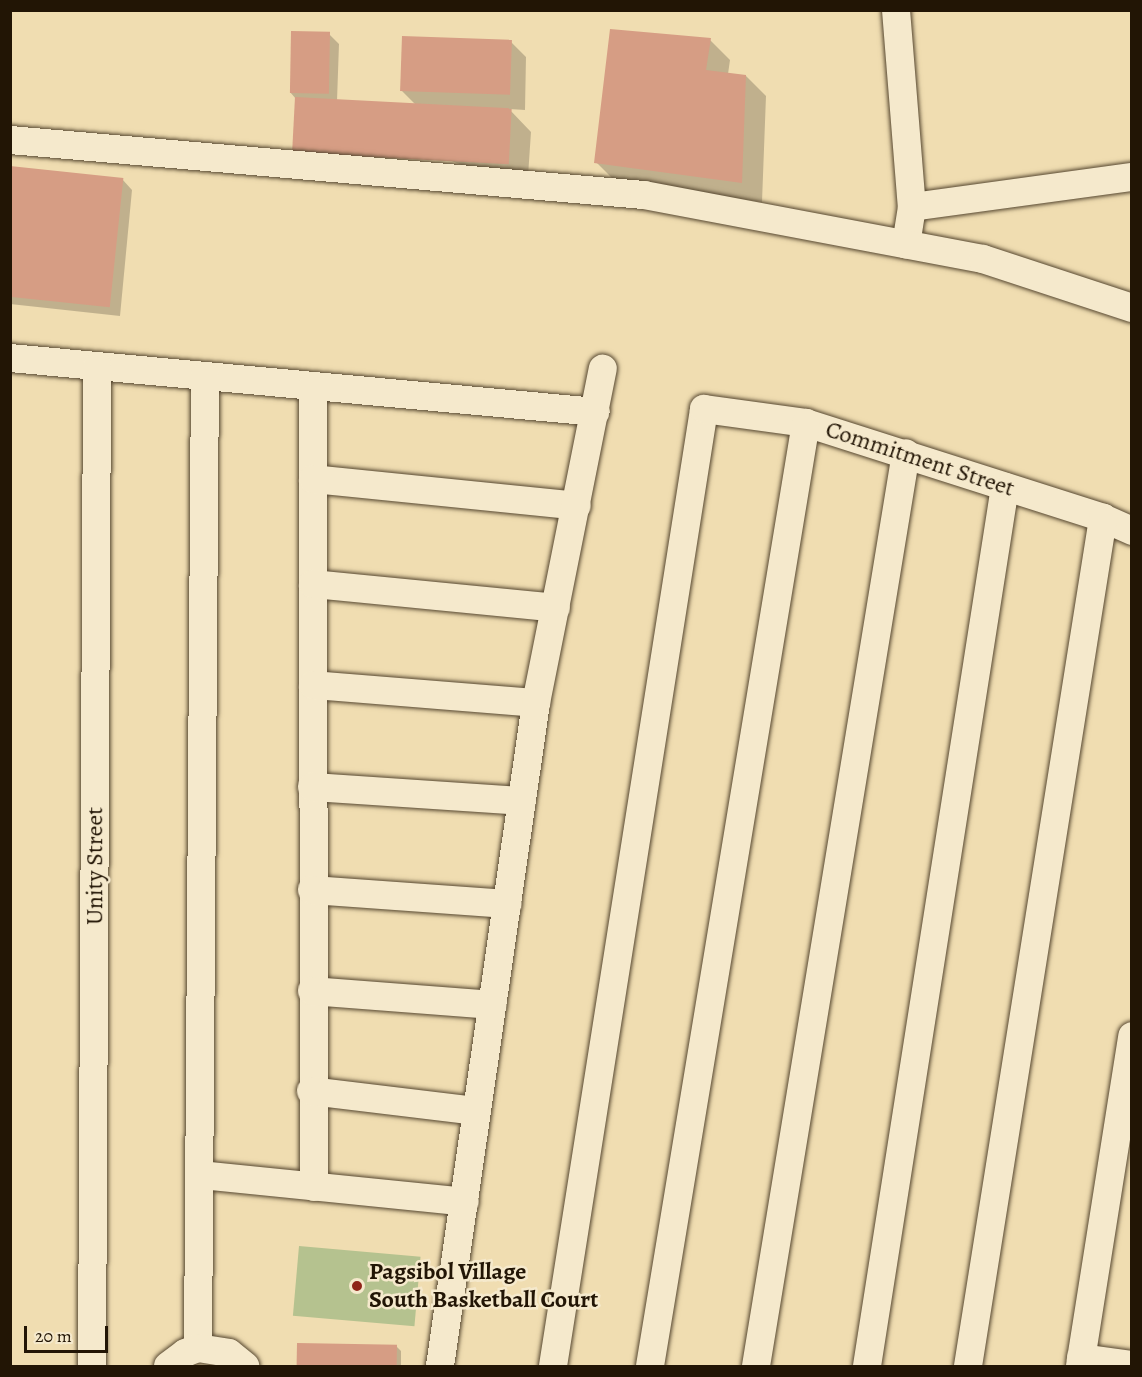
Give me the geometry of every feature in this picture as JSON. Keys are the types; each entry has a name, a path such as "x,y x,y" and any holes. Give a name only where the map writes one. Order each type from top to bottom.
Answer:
{"street":[{"path":"896,10 912,207 906,244"},
{"path":"10,140 644,195 983,259 1131,308"},
{"path":"912,207 1131,177"},
{"path":"10,358 596,412"},
{"name":"Unity Street","path":"92,1366 98,366"},
{"path":"440,1366 536,703 603,369"},
{"path":"198,1348 205,376"},
{"path":"313,386 311,1091 314,1187"},
{"name":"Commitment Street","path":"553,1366 704,409 806,423 906,453 1103,518 1131,531"},
{"path":"650,1366 806,423"},
{"path":"756,1366 906,453"},
{"path":"313,480 577,506"},
{"path":"867,1366 1005,487"},
{"path":"968,1366 1103,518"},
{"path":"313,584 556,608"},
{"path":"313,686 536,703"},
{"path":"312,787 522,801"},
{"path":"312,890 507,904"},
{"path":"312,991 492,1005"},
{"path":"1131,1036 1080,1362 1131,1365"},
{"path":"311,1091 476,1111"},
{"path":"201,1175 465,1202"},
{"path":"168,1366 198,1348 228,1353 245,1366"}],"green space":[{"name":"Pagsibol Village South Basketball Court","path":"299,1246 421,1257 414,1326 293,1316"}],"building":[{"path":"610,29 711,38 706,70 746,75 742,183 594,163"},
{"path":"291,31 330,32 329,94 290,93"},
{"path":"402,36 512,40 510,95 400,91"},
{"path":"295,97 512,108 509,164 292,153"},
{"path":"10,166 123,178 110,307 10,297"},
{"path":"297,1343 397,1345 397,1366 297,1366"}],"place":[{"name":"Pagsibol Village South Basketball Court","path":"357,1286"}]}
